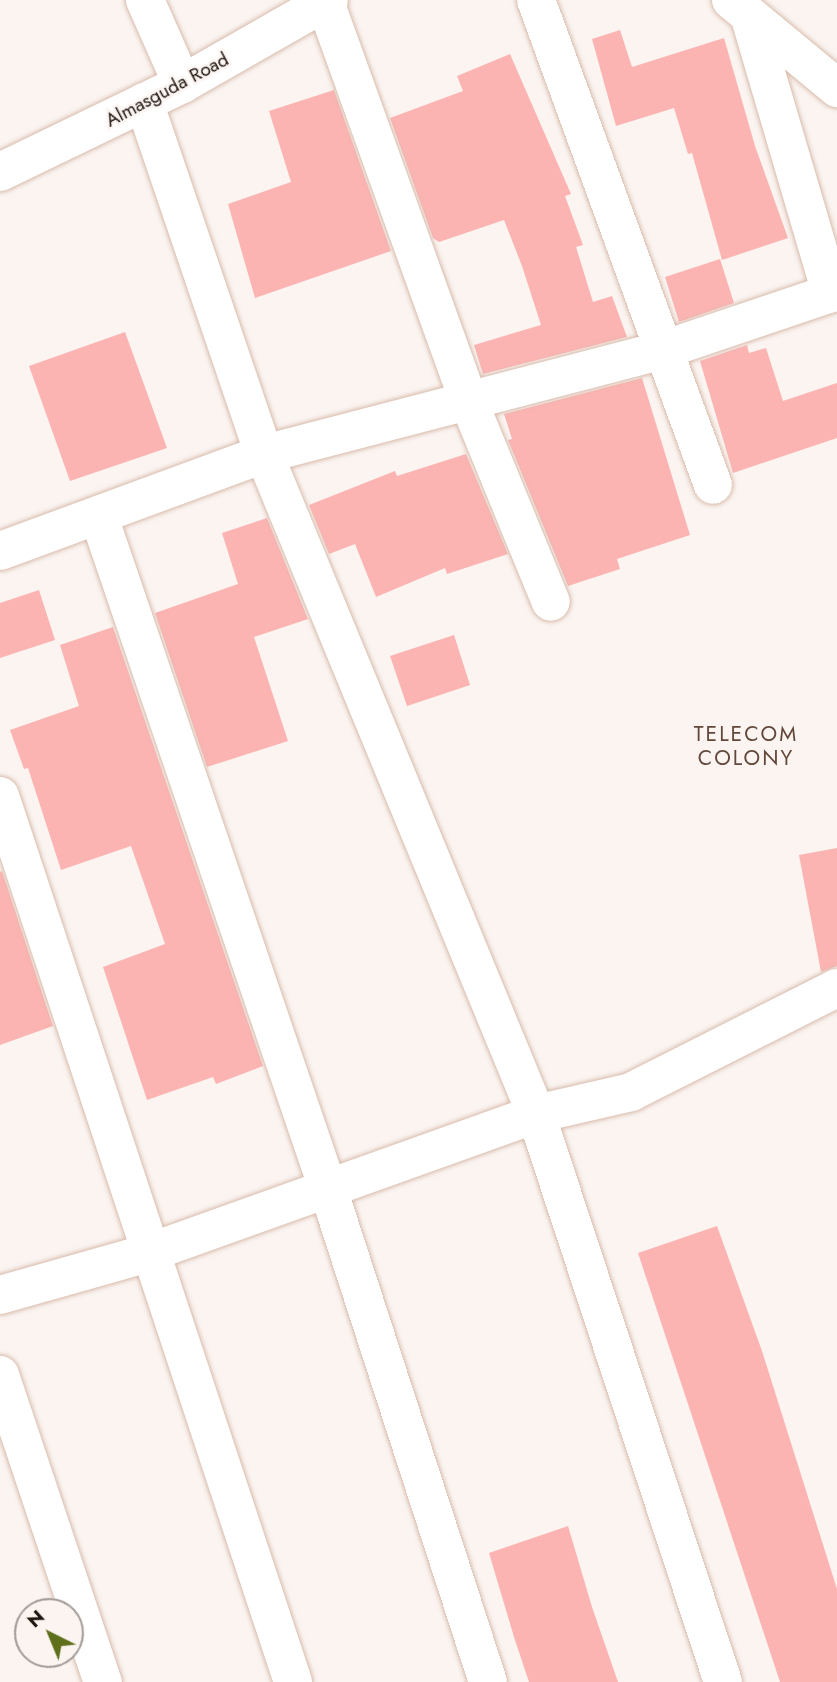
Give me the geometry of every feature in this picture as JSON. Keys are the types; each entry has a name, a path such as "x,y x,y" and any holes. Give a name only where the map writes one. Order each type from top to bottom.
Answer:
{"street":[{"path":"145,0 182,84"},
{"path":"536,0 713,485"},
{"path":"327,1 468,400 551,603"},
{"name":"Almasguda Road","path":"0,172 72,141 182,84 327,1"},
{"path":"741,9 837,88"},
{"path":"0,551 99,517 264,454 663,351 834,292 741,9"},
{"path":"144,102 264,454 536,1115 723,1682"},
{"path":"99,517 327,1186 488,1682"},
{"path":"0,796 148,1253 293,1682"},
{"path":"0,1295 148,1253 327,1186 536,1115 631,1092 837,988"},
{"path":"0,1375 103,1682"}],"building":[{"path":"620,30 632,67 724,38 755,146 788,238 722,260 692,153 688,154 674,108 616,126 592,39"},
{"path":"510,54 571,194 565,196 583,245 576,247 593,302 612,296 627,337 483,374 474,345 541,325 522,266 504,220 439,242 433,238 390,118 463,91 457,76"},
{"path":"334,90 391,251 255,298 228,204 291,182 269,111"},
{"path":"720,259 734,303 679,322 665,277"},
{"path":"125,332 167,448 70,481 29,366"},
{"path":"747,345 749,353 766,348 783,401 837,383 837,438 733,473 700,361"},
{"path":"642,378 690,535 617,559 620,569 568,586 508,440 512,439 504,414"},
{"path":"466,454 508,554 447,574 445,568 376,597 355,544 329,554 309,505 395,471 397,476"},
{"path":"267,518 308,619 254,637 288,741 207,767 155,613 238,584 222,533"},
{"path":"39,590 55,640 0,658 0,603"},
{"path":"113,627 263,1066 216,1084 213,1077 147,1100 103,967 165,944 131,846 61,870 28,768 24,769 10,730 79,706 60,645"},
{"path":"454,635 470,685 407,706 390,656"},
{"path":"837,848 837,966 821,972 799,855"},
{"path":"2,871 53,1026 0,1045 0,872"},
{"path":"717,1226 762,1351 837,1589 837,1682 780,1682 638,1253"},
{"path":"568,1526 618,1682 529,1682 514,1637 489,1553"}],"district":[{"name":"TELECOM COLONY","path":"746,746"}]}
